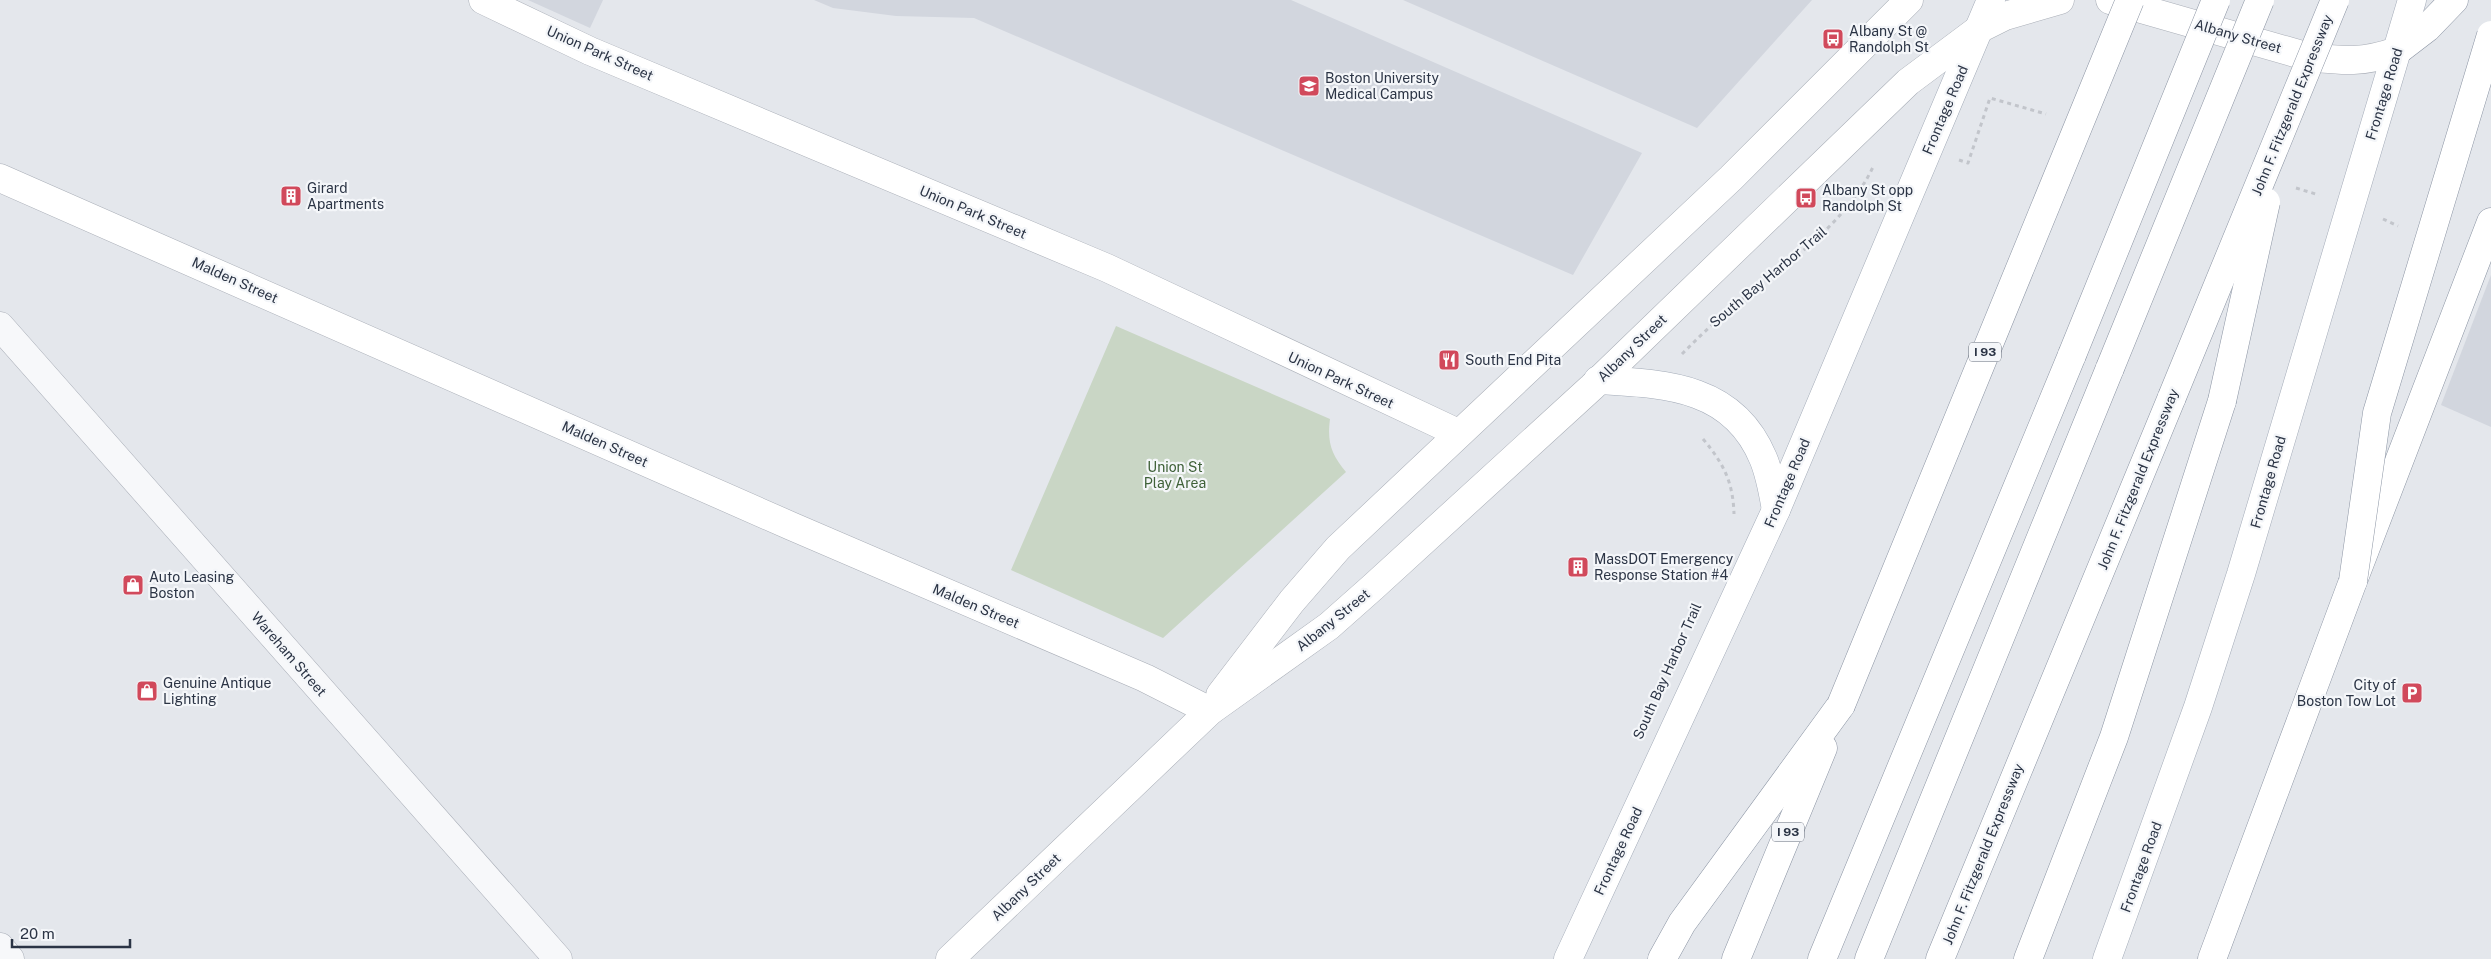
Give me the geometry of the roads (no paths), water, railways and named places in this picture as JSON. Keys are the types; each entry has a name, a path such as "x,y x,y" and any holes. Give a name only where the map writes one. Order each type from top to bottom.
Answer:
{"main road":[{"name":"Union Park Street","path":"483,0 590,51 1107,268 1458,433"},
{"name":"Albany Street","path":"1210,711 1285,609 1338,548 1731,178 1909,0"},
{"name":"Frontage Road","path":"1568,959 1776,510 1991,0"},
{"name":"Albany Street","path":"950,959 1210,711 1329,626 1598,380 1908,82 1979,29 2005,16 2060,0"},
{"name":"Albany Street","path":"2117,0 2309,57 2343,61 2372,60 2397,51 2427,28 2454,0"},
{"name":"I 93","path":"1736,959 1841,705 2117,0"},
{"path":"1822,959 2216,0"},
{"path":"1869,959 2260,0"},
{"name":"John F. Fitzgerald Expressway","path":"1940,959 2335,0"},
{"name":"Frontage Road","path":"2107,959 2195,716 2241,574 2412,0"},
{"path":"2353,581 2377,413 2491,35"},
{"path":"2028,959 2114,737 2222,401 2282,128"},
{"name":"Malden Street","path":"0,178 800,530 1145,678 1210,711"},
{"path":"2212,959 2353,581 2491,222"},
{"path":"1598,380 1647,383 1681,388 1720,404 1738,419 1763,458 1776,510"},
{"path":"1662,959 1682,922 1841,705"}],"street":[{"name":"Wareham Street","path":"0,326 558,959"},
{"path":"0,947 10,959"}],"place":[{"name":"Albany St @ Randolph St","path":"1833,39"},
{"name":"Boston University Medical Campus","path":"1309,86"},
{"name":"Girard Apartments","path":"291,196"},
{"name":"Albany St opp Randolph St","path":"1806,198"},
{"name":"South End Pita","path":"1449,360"},
{"name":"MassDOT Emergency Response Station #4","path":"1578,567"},
{"name":"Auto Leasing Boston","path":"133,585"},
{"name":"Genuine Antique Lighting","path":"147,691"},
{"name":"City of Boston Tow Lot","path":"2412,693"}],"park label":[{"name":"Union St Play Area","path":"1175,476"}]}
